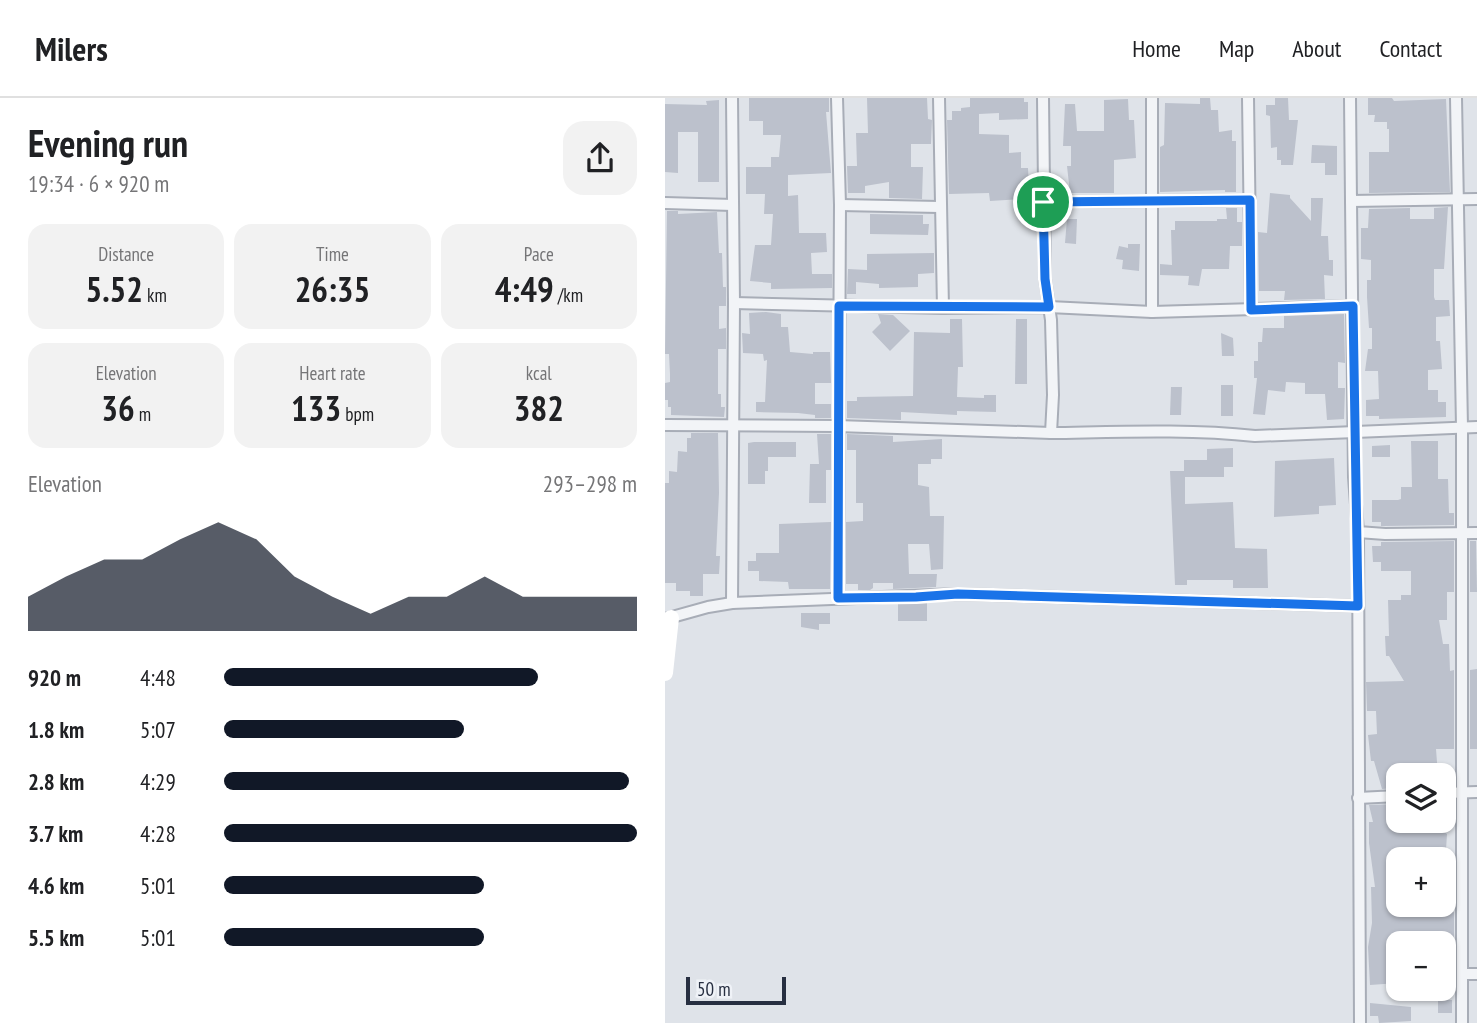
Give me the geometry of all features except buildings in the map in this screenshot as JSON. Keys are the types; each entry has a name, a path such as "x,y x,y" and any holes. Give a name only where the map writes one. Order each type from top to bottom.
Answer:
{"street":[{"path":"732,98 732,603"},
{"path":"837,98 840,205 838,598"},
{"path":"939,98 943,308"},
{"path":"1043,98 1045,279 1053,395 1051,433"},
{"path":"1152,312 1153,98"},
{"path":"1248,98 1251,310"},
{"path":"1350,98 1354,477 1358,532 1360,1023"},
{"path":"1456,98 1462,427 1462,1023"},
{"path":"1043,202 1250,200"},
{"path":"1351,201 1477,200"},
{"path":"665,203 733,205"},
{"path":"840,205 939,207"},
{"path":"734,303 943,308 1049,307 1152,312 1353,306"},
{"path":"665,425 837,426 1051,433 1226,433 1255,436 1477,427"},
{"path":"1358,532 1477,533"},
{"path":"665,673 668,618 732,603 958,594 1358,606"},
{"path":"1456,792 1477,792"},
{"path":"1358,798 1386,797"},
{"path":"1462,974 1477,974"}],"route":[{"path":"1250,200 1251,310 1353,306 1358,606 958,594 838,598 839,306 1049,307 1045,279 1043,202 1250,200"}]}
